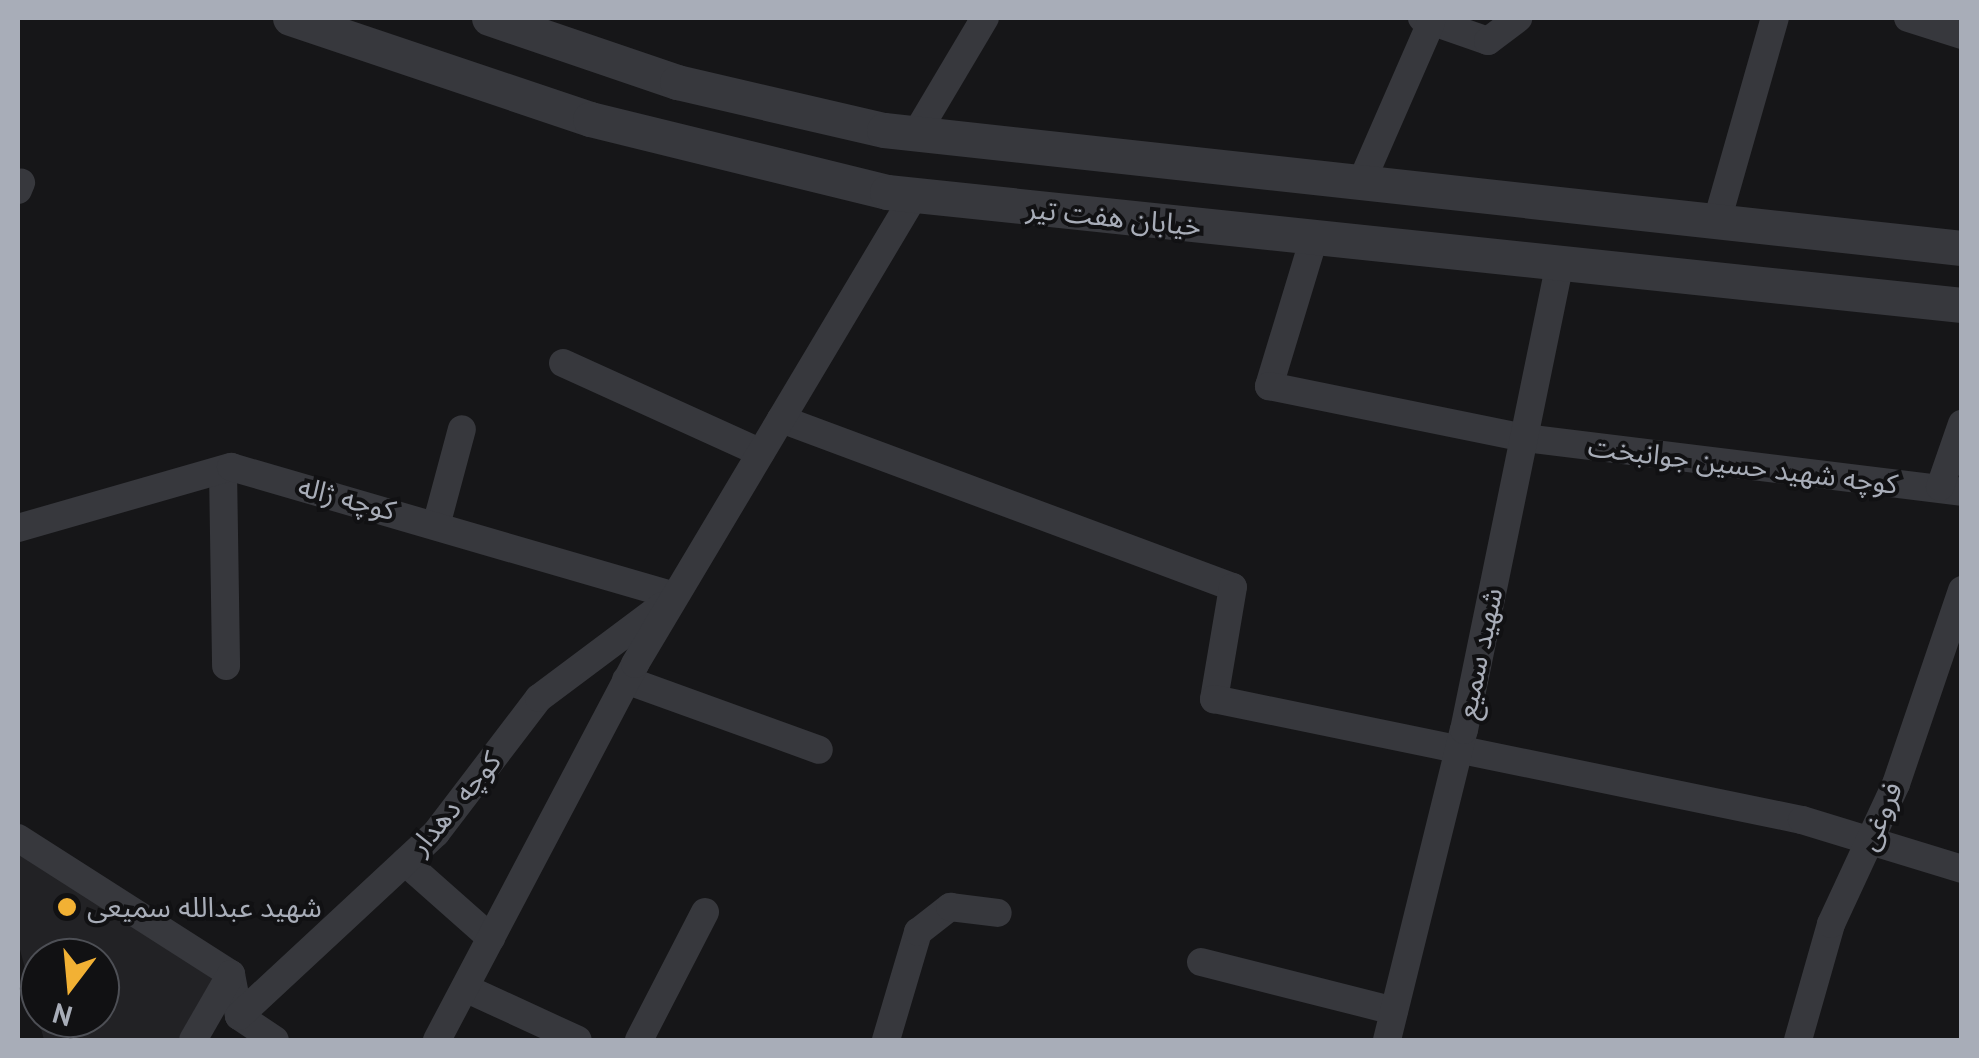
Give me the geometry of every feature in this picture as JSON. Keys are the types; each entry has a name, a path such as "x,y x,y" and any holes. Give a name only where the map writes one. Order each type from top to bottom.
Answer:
{"street":[{"name":"خیابان هفت تیر","path":"290,18 590,120 914,196 1962,305"},
{"path":"489,18 677,82 916,134 1962,248"},
{"path":"916,134 985,18"},
{"path":"1361,183 1427,20 1488,41 1518,18"},
{"path":"1702,278 1775,18"},
{"path":"1908,18 1962,35"},
{"name":"کوچه دهدار","path":"437,1040 626,680 914,196"},
{"name":"کوچه شهید حسین جوانبخت","path":"1314,238 1269,386 1524,438 1951,490"},
{"name":"شهید سمیع","path":"1387,1040 1457,754 1560,263"},
{"path":"563,363 760,453"},
{"path":"781,419 1234,587 1214,699 1457,754 1872,838 1962,869"},
{"path":"1951,490 1962,424"},
{"path":"436,522 462,429"},
{"path":"223,470 226,666"},
{"name":"کوچه ژاله","path":"18,528 223,470 436,522 675,596"},
{"name":"فروغی","path":"1798,1040 1831,924 1872,838 1962,590"},
{"name":"کوچه دهدار","path":"239,1016 405,862 539,698 675,596"},
{"path":"626,680 818,750"},
{"path":"18,838 231,974 239,1016 274,1040"},
{"path":"405,862 491,938"},
{"path":"886,1040 918,932 950,908 998,913"},
{"path":"640,1040 704,912"},
{"path":"1201,962 1394,1011"},
{"path":"193,1040 231,974"},
{"path":"464,988 577,1040"}],"shaded area":[{"name":"شهید عبدالله سمیعی","path":"18,837 215,976 178,1040 44,1040 120,1038 120,938 20,938 20,950"}],"place":[{"name":"شهید عبدالله سمیعی","path":"67,907"}]}
